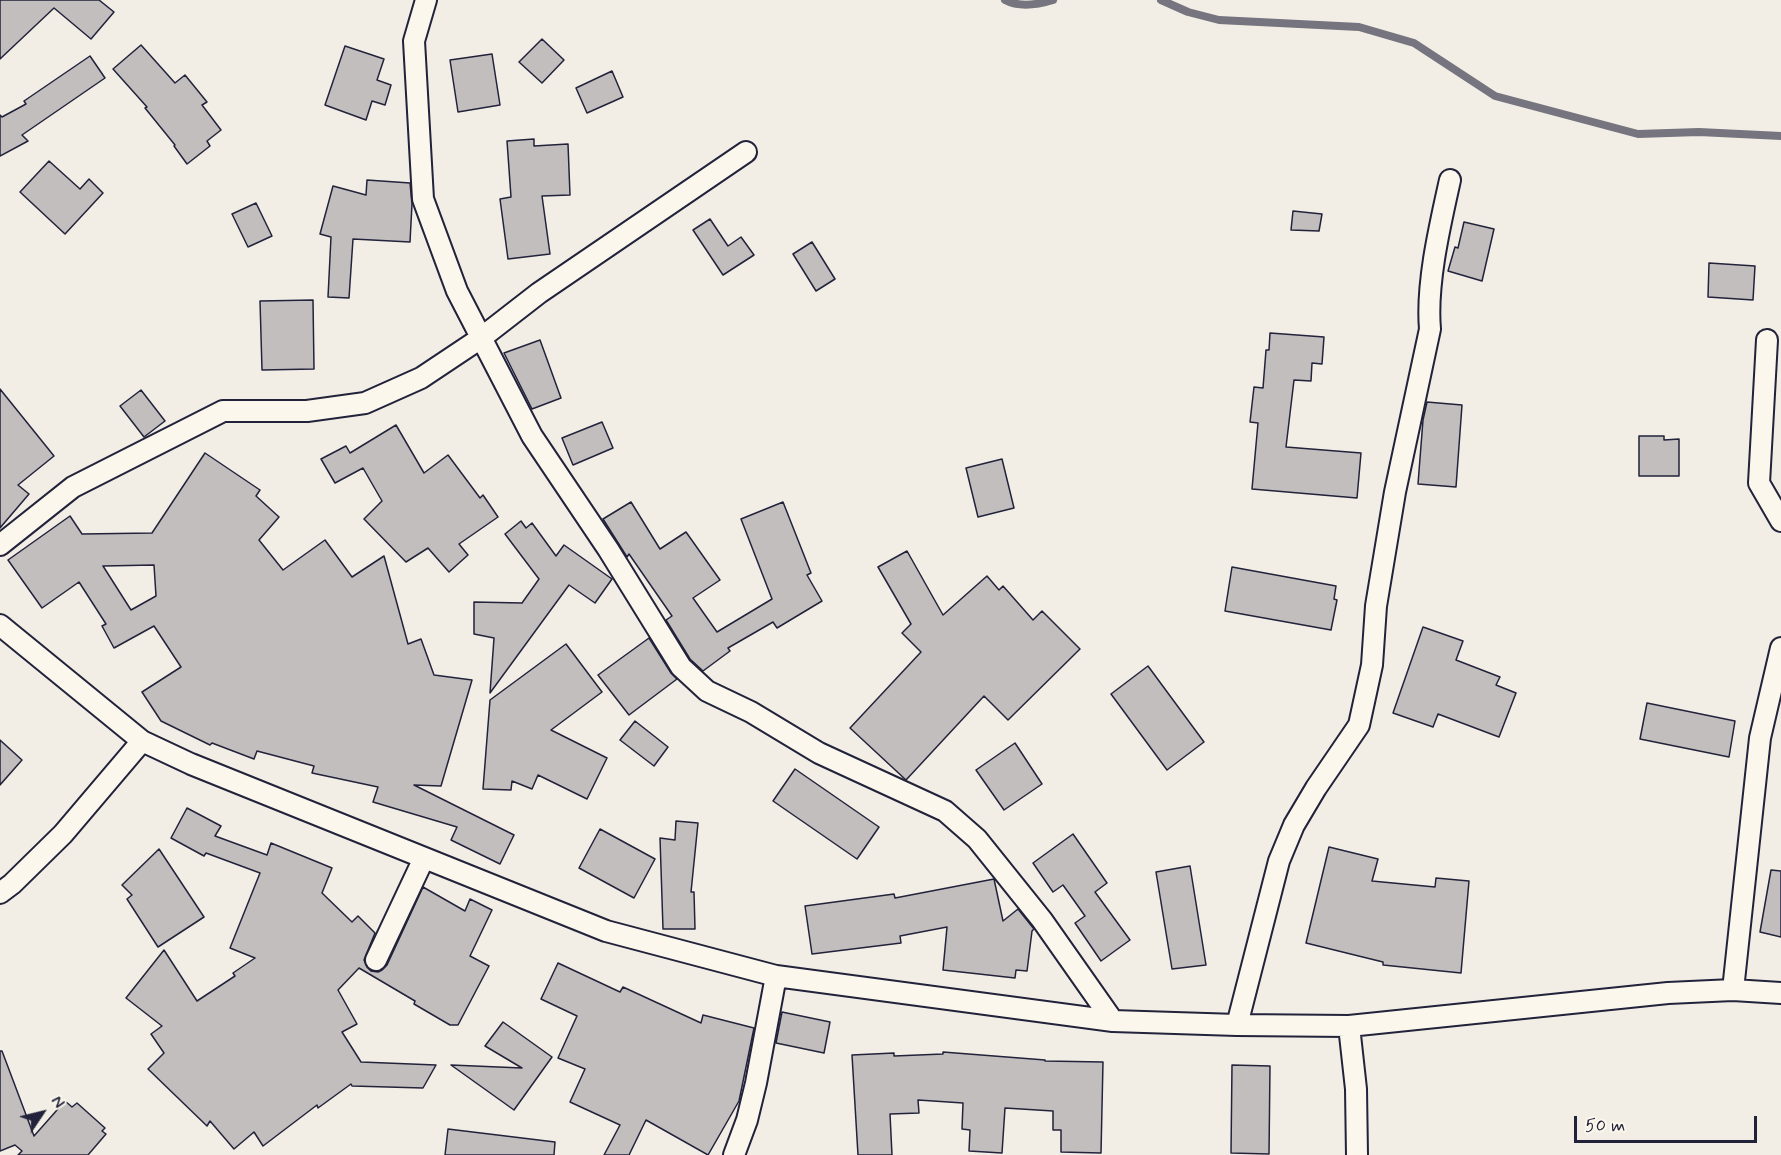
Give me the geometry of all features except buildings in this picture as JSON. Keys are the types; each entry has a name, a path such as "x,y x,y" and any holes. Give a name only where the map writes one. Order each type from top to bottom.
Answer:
{"street":[{"path":"426,0 414,41 423,199 457,291 532,436 608,549 681,667 707,691 751,712 819,753 945,812 977,839 1035,911 1113,1021"},
{"path":"0,545 73,487 223,411 307,411 365,403 421,378 481,338 539,293 746,152"},
{"path":"1237,1025 1279,861 1294,825 1359,725 1372,665 1376,606 1395,492 1430,329 1428,308 1440,225 1450,180"},
{"path":"1767,340 1759,483 1781,522"},
{"path":"0,625 142,741 191,764 606,931 776,976 1113,1021 1237,1025 1349,1026 1668,993 1733,990 1781,993"},
{"path":"1733,990 1760,738 1781,648"},
{"path":"0,893 63,834 142,741"},
{"path":"376,960 424,858"},
{"path":"734,1155 747,1119 756,1083 776,976"},
{"path":"1349,1026 1356,1089 1356,1155"}],"waterway":[{"path":"1005,0 1029,5 1053,0"},
{"path":"1161,0 1188,12 1219,20 1359,27 1414,43 1495,96 1638,134 1699,132 1781,136"}]}
